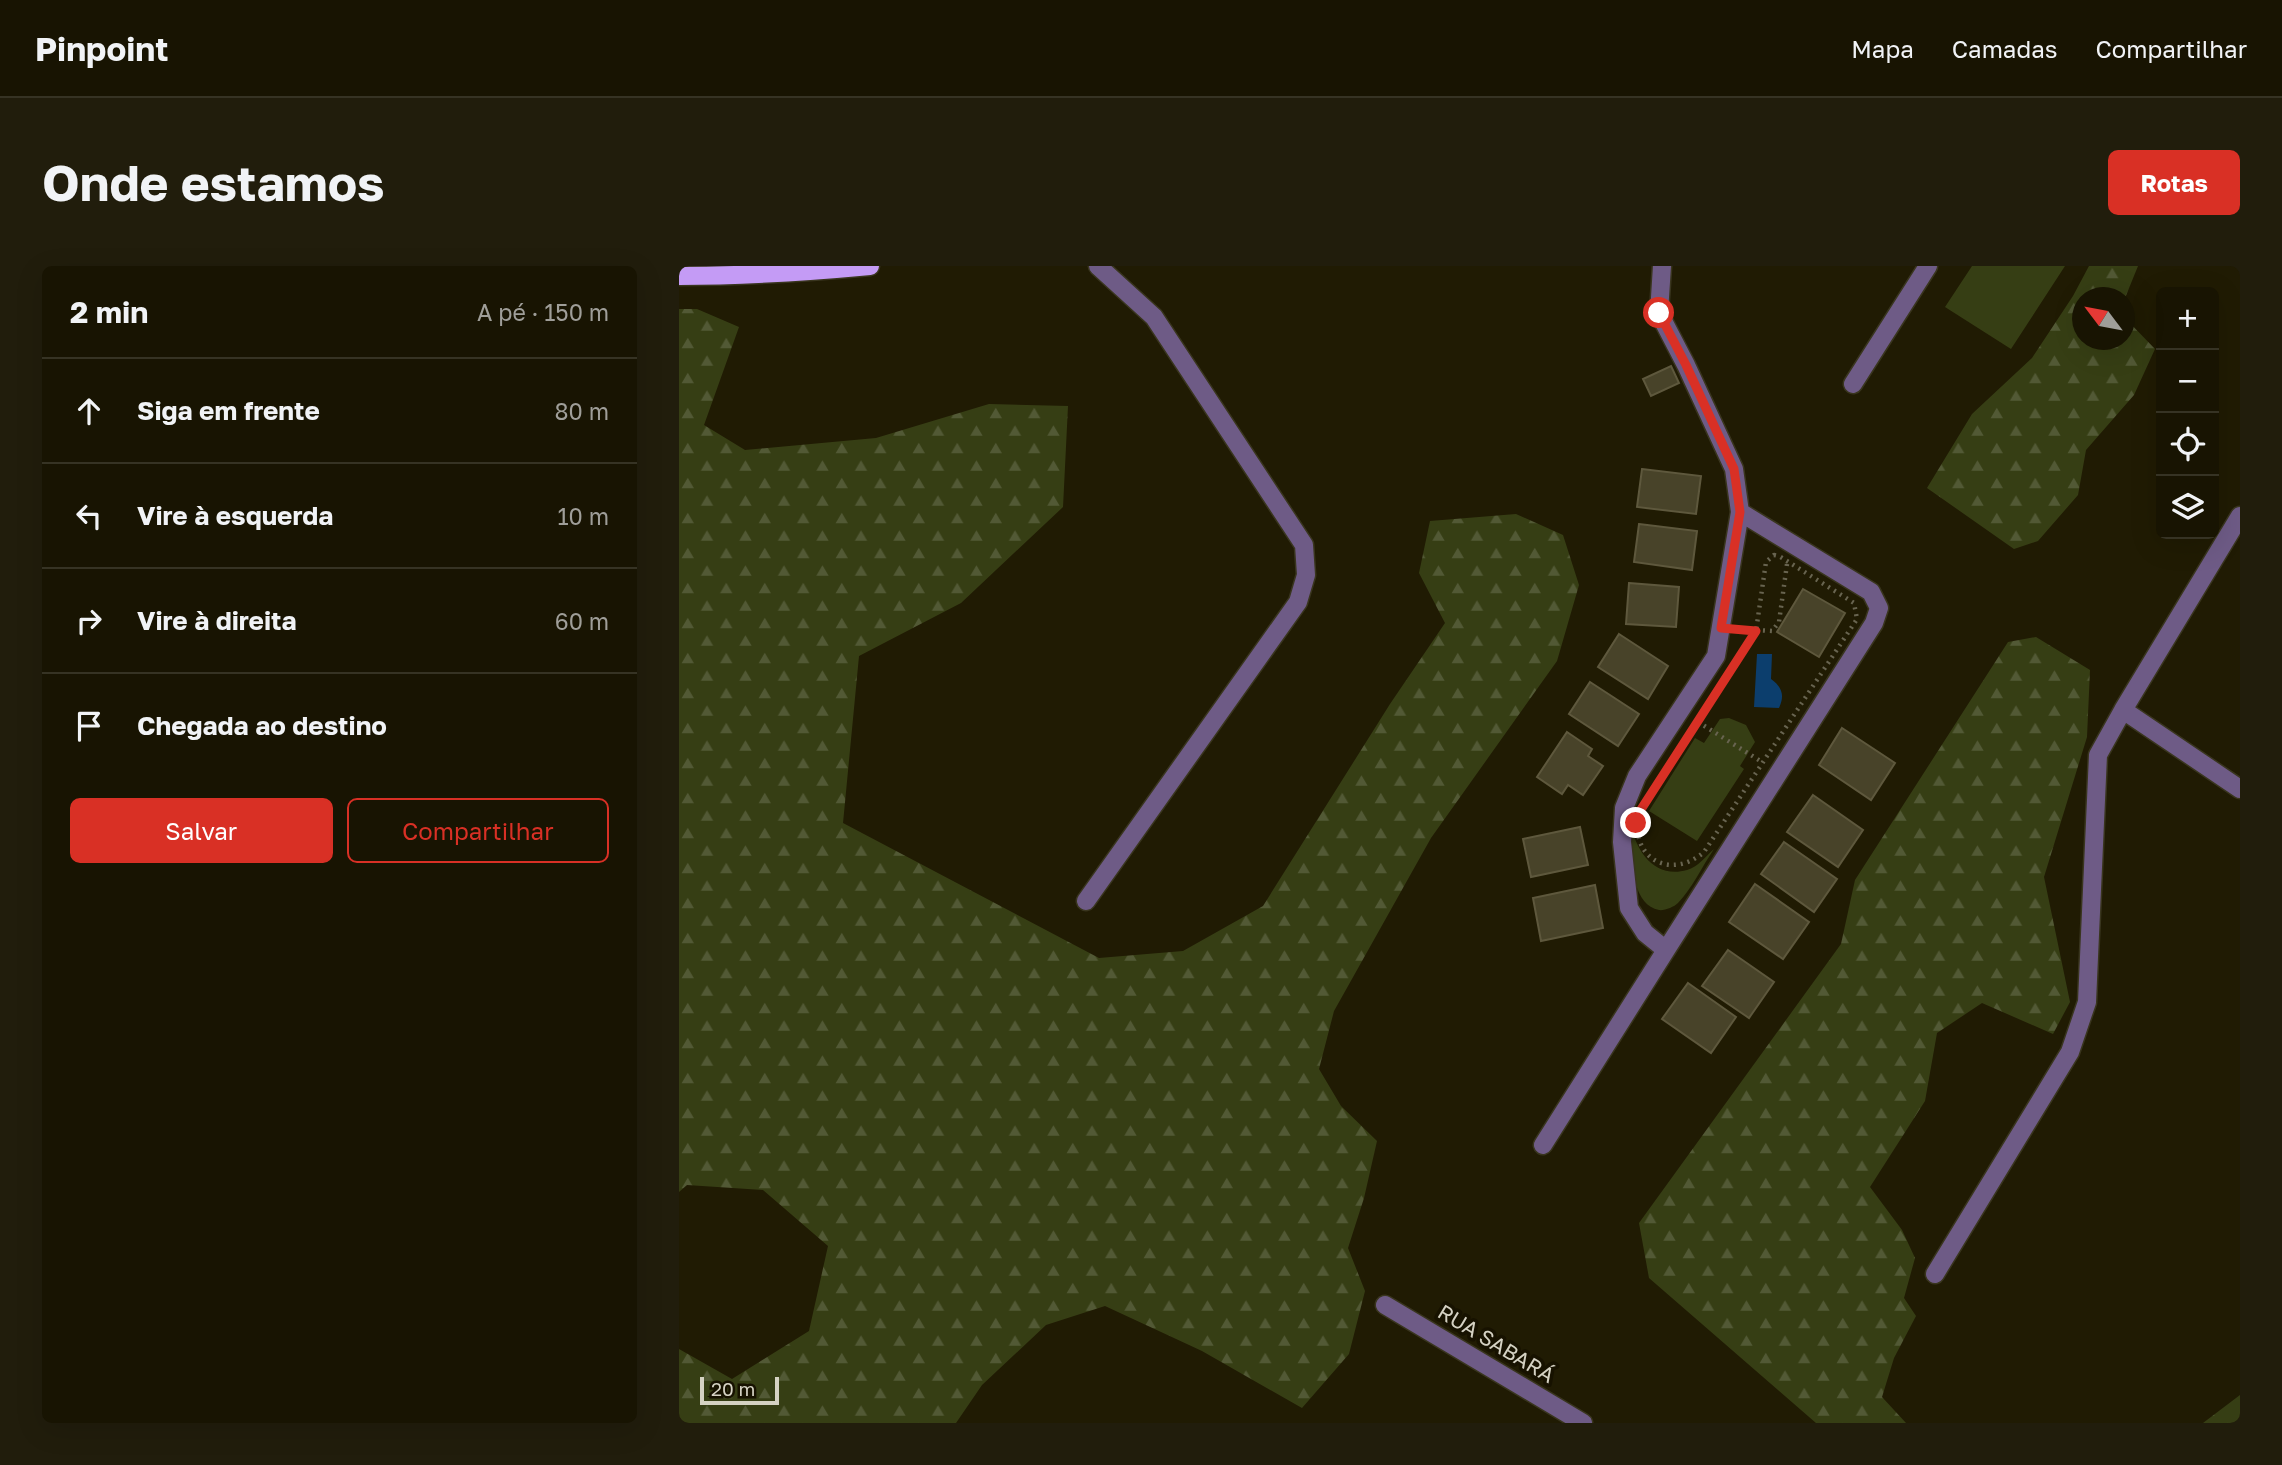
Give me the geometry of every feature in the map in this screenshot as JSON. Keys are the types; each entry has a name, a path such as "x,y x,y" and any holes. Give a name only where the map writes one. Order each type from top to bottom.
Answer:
{"main road":[{"path":"679,276 792,273 870,266"}],"street":[{"path":"1086,901 1298,602 1306,576 1304,545 1154,317 1098,266"},
{"path":"1662,266 1659,313 1734,469 1740,512 1716,656 1637,776 1624,808 1622,842 1629,908 1645,933 1665,950"},
{"path":"1853,384 1928,266"},
{"path":"1543,1145 1874,623 1879,608 1871,592 1740,512"},
{"path":"1935,1273 2070,1052 2087,1003 2098,755 2240,516"},
{"path":"2123,710 2240,789"},
{"name":"RUA SABARÁ","path":"1385,1305 1583,1423"}],"path":[{"path":"1774,555 1787,561 1854,603 1857,619 1704,852 1695,860 1671,866 1660,863 1649,856 1637,836 1636,823 1640,811 1756,631 1766,562 1774,555"},
{"path":"1721,628 1772,631 1779,622 1787,561"},
{"path":"1697,721 1763,763"}],"green space":[{"path":"1972,266 2065,266 2011,349 1945,307"},
{"path":"2089,266 2138,266 2129,287 2078,287"},
{"path":"2072,298 2072,350 2135,350 2135,328 2155,349 2134,395 2086,450 2078,495 2038,541 2014,549 1927,488 1972,414 2032,358"},
{"path":"679,309 697,309 739,327 704,425 745,450 876,438 989,404 1068,406 1063,507 961,603 859,656 843,823 1099,958 1183,951 1263,906 1390,704 1445,623 1419,573 1430,521 1516,514 1563,535 1579,585 1557,661 1431,838 1334,1011 1319,1069 1341,1106 1377,1141 1364,1198 1348,1248 1365,1291 1349,1354 1302,1408 1202,1351 1105,1306 1046,1325 982,1385 956,1423 679,1423 679,1349 732,1379 809,1331 828,1246 763,1190 687,1185 679,1192"},
{"path":"2036,637 2090,670 2087,737 2044,877 2070,1002 2053,1034 1982,1003 1937,1033 1925,1101 1870,1187 1902,1230 1915,1258 1904,1298 1916,1316 1894,1358 1882,1397 1906,1423 1816,1423 1649,1278 1639,1223 1841,944 1855,880 2008,642"},
{"path":"1729,718 1746,725 1755,742 1740,766 1744,769 1697,841 1649,811 1695,738 1704,743 1720,719"},
{"path":"1631,824 1642,853 1665,871 1691,869 1714,849 1688,891 1672,907 1659,910 1649,906 1642,898 1633,874"},
{"path":"2240,1395 2240,1423 2203,1423"}],"water":[{"path":"1757,654 1772,654 1771,679 1778,685 1782,695 1779,708 1754,707"}],"building":[{"path":"1671,366 1679,383 1651,396 1643,379"},
{"path":"1642,469 1701,476 1696,514 1637,507"},
{"path":"1639,524 1697,531 1692,570 1634,562"},
{"path":"1629,583 1679,587 1676,627 1626,624"},
{"path":"1803,589 1845,613 1819,657 1777,632"},
{"path":"1619,634 1668,666 1648,699 1598,667"},
{"path":"1590,682 1639,714 1618,746 1569,714"},
{"path":"1842,728 1895,763 1871,800 1819,765"},
{"path":"1567,732 1592,749 1588,756 1603,766 1583,795 1568,785 1562,794 1537,777"},
{"path":"1813,795 1863,830 1838,867 1787,832"},
{"path":"1580,827 1588,865 1531,877 1523,839"},
{"path":"1784,842 1837,879 1814,912 1761,874"},
{"path":"1755,884 1809,922 1783,959 1729,922"},
{"path":"1595,885 1603,928 1541,941 1533,898"},
{"path":"1728,950 1774,982 1749,1018 1702,986"},
{"path":"1688,983 1736,1017 1711,1053 1662,1019"}],"route":[{"path":"1636,823 1640,811 1756,631 1721,628 1740,512 1734,469 1659,313"}]}
